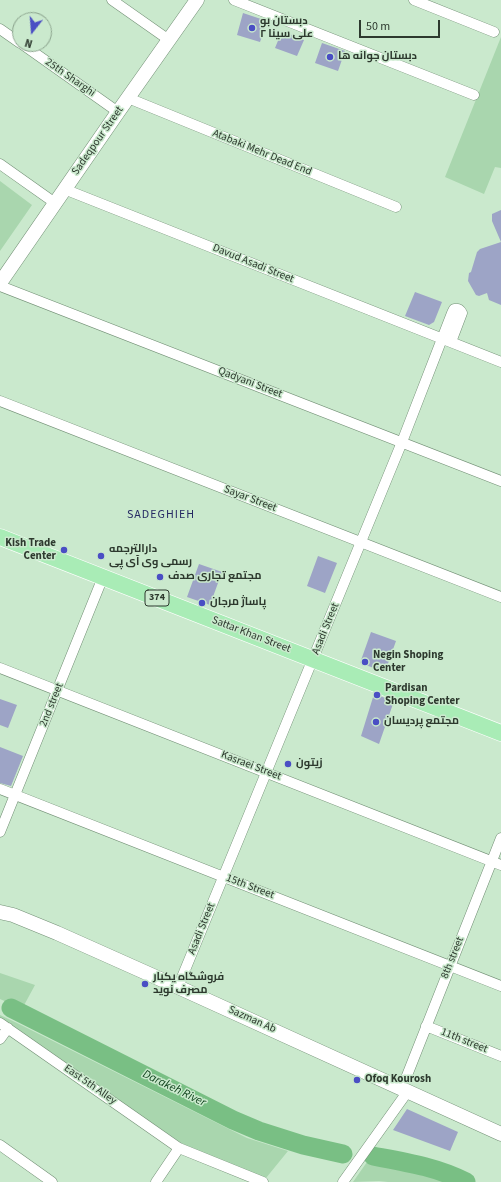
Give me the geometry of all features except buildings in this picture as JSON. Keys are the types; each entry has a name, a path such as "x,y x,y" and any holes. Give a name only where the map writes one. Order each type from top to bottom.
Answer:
{"main road":[{"name":"Sadeqpour Street","path":"0,285 64,189 197,0"},
{"name":"Sattar Khan Street","path":"0,537 501,733"},
{"name":"Sazman Ab","path":"0,912 13,915 57,933 178,987 407,1084 501,1134"}],"street":[{"path":"112,0 169,40"},
{"path":"234,0 474,95"},
{"path":"414,0 494,32"},
{"name":"25th Sharghi","path":"0,29 12,37"},
{"name":"25th Sharghi","path":"34,52 118,112"},
{"name":"Atabaki Mehr Dead End","path":"128,98 396,207"},
{"path":"0,164 55,203"},
{"name":"Davud Asadi Street","path":"64,189 501,362"},
{"name":"Qadyani Street","path":"0,285 501,481"},
{"name":"Asadi Street","path":"178,987 402,442 447,340"},
{"name":"Sayar Street","path":"0,401 501,597"},
{"name":"2nd street","path":"0,832 103,577"},
{"name":"Kasraei Street","path":"0,668 496,863"},
{"name":"15th Street","path":"0,789 501,986"},
{"name":"8th street","path":"343,1182 407,1084 426,1026 450,966 496,863 501,838"},
{"path":"0,1039 4,1026"},
{"name":"East 5th Alley","path":"4,1026 180,1148 263,1182"},
{"name":"11th street","path":"426,1026 501,1056"},
{"path":"0,1144 52,1182"},
{"path":"156,1182 180,1148"}],"green space":[{"path":"501,37 501,168 495,167 484,194 445,177"},
{"path":"0,181 32,205 0,251"},
{"path":"0,973 35,985 22,1009 0,999"},
{"path":"0,1015 247,1138 288,1151 266,1178 183,1144 0,1021"},
{"path":"374,1161 415,1170 454,1182 353,1182 367,1162"}],"waterway":[{"name":"Darakeh River","path":"11,1008 233,1120 259,1131 303,1145 343,1154"},
{"name":"Darakeh River","path":"373,1156 444,1172 466,1182"}],"place":[{"name":"دبستان بو علی سینا ۲","path":"252,28"},
{"name":"دبستان جوانه ها","path":"330,57"},
{"name":"Kish Trade Center","path":"64,550"},
{"name":"دارالترجمه رسمی وی آی پی","path":"101,556"},
{"name":"مجتمع تجاری صدف","path":"160,577"},
{"name":"پاساژ مرجان","path":"202,603"},
{"name":"Negin Shoping Center","path":"365,662"},
{"name":"Pardisan Shoping Center","path":"377,695"},
{"name":"مجتمع پردیسان","path":"376,722"},
{"name":"زیتون","path":"288,764"},
{"name":"فروشگاه یکبار مصرف نوید","path":"145,984"},
{"name":"Ofoq Kourosh","path":"357,1080"}],"district":[{"name":"SADEGHIEH","path":"161,515"}]}
